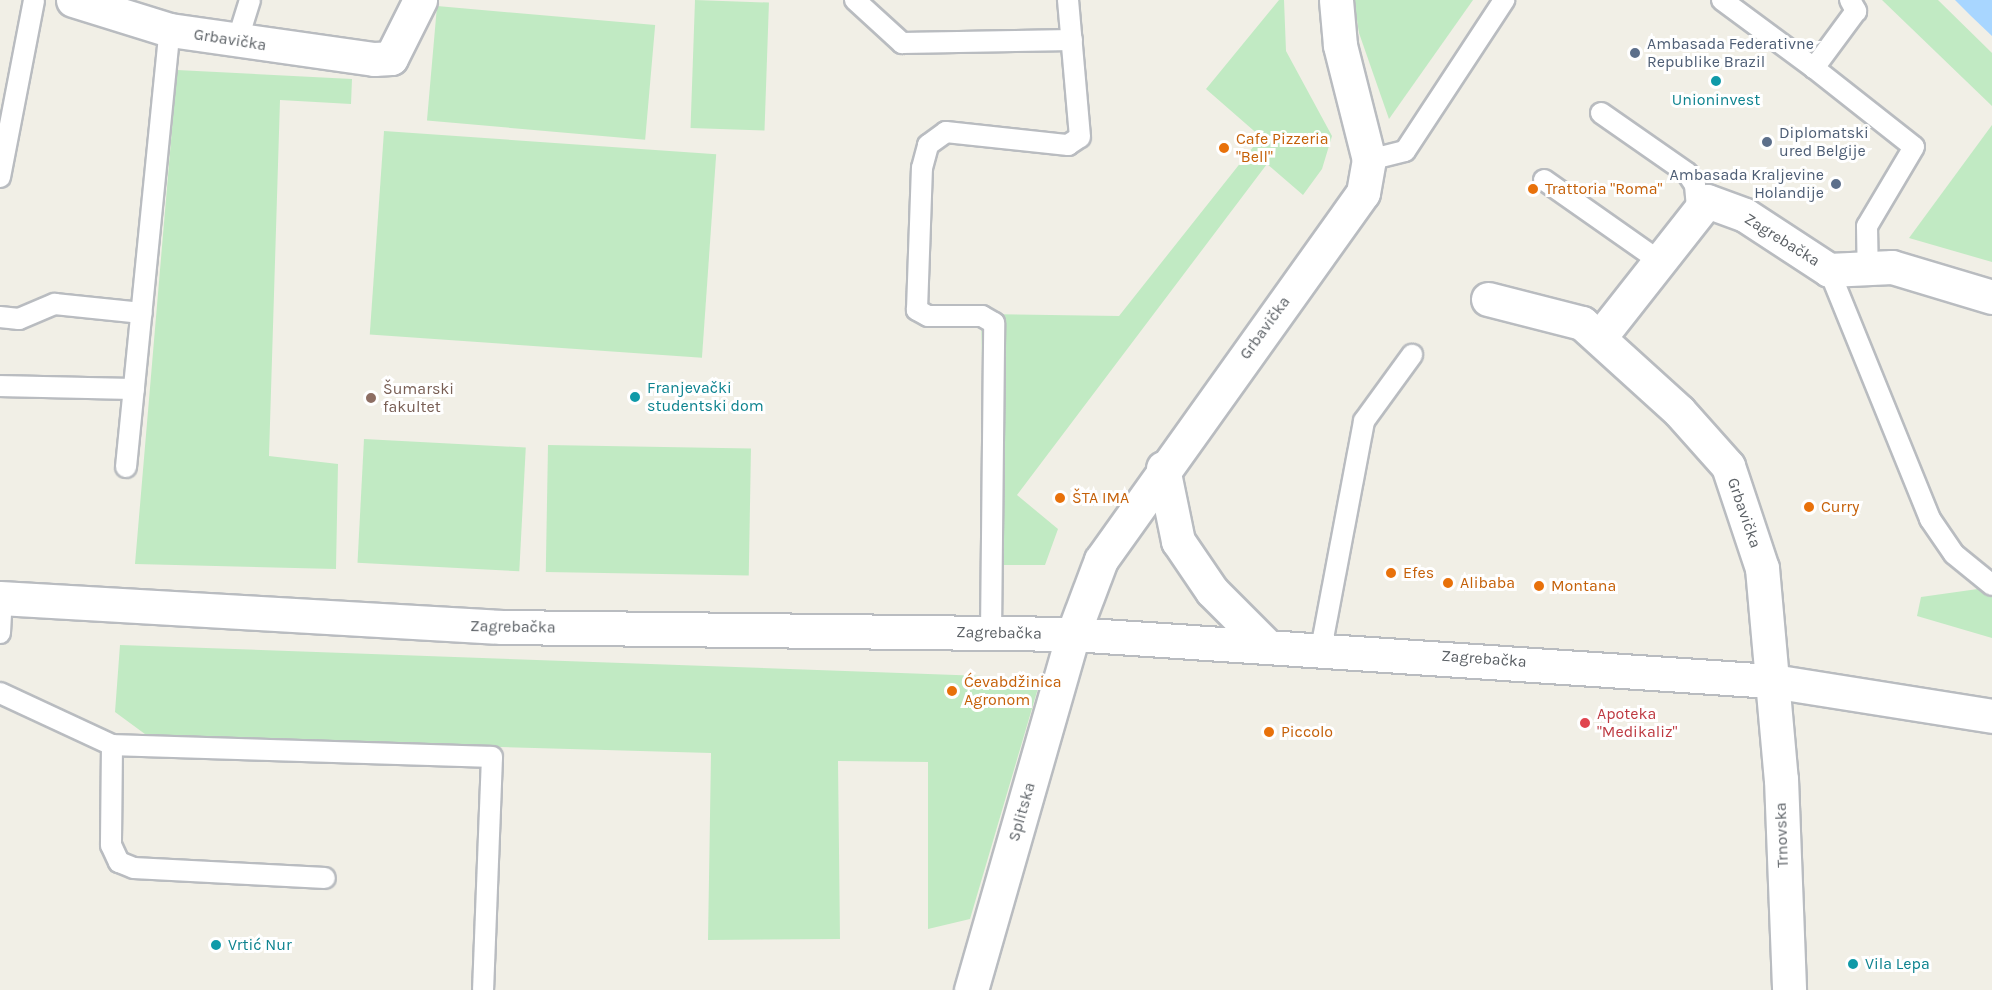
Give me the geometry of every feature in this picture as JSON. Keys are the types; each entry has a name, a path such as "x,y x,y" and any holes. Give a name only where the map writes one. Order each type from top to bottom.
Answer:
{"street":[{"name":"Grbavička","path":"73,0 170,30 237,42 391,58 420,0"},
{"name":"Grbavička","path":"1073,634 1101,560 1163,468 1363,193 1368,160 1340,45 1336,0"},
{"name":"Zagrebačka","path":"1697,208 1707,201 1734,210 1829,270 1869,265 1992,297"},
{"path":"1600,337 1697,208"},
{"name":"Grbavička","path":"1488,299 1582,323 1600,337 1728,466 1762,568 1772,681"},
{"path":"1163,468 1178,541 1212,591 1268,646"},
{"name":"Zagrebačka","path":"1,598 502,627 1073,634 1772,681 1992,716"},
{"name":"Splitska","path":"971,990 1073,634"},
{"name":"Trnovska","path":"1772,681 1789,990"}],"lane":[{"path":"0,177 34,0"},
{"path":"237,42 250,0"},
{"path":"855,0 902,43 1072,40"},
{"path":"990,633 994,322 982,316 928,316 917,310 922,168 928,146 946,132 1068,145 1080,137 1068,0"},
{"path":"1368,160 1405,151 1504,0"},
{"path":"1722,0 1814,68 1914,147 1867,226 1869,265"},
{"path":"1814,68 1856,11 1850,0"},
{"path":"126,467 170,30"},
{"path":"1601,113 1687,173 1695,185 1697,208"},
{"path":"1544,180 1658,260"},
{"path":"1829,270 1930,519 1954,554 1992,585"},
{"path":"0,317 19,319 55,304 142,313"},
{"path":"1321,649 1364,421 1412,355"},
{"path":"0,386 134,389"},
{"name":"Zagrebačka","path":"0,633 1,598"},
{"path":"0,693 112,745 492,757 483,990"},
{"path":"112,745 111,845 119,862 134,868 325,878"}],"green space":[{"path":"695,0 769,3 764,131 691,128"},
{"path":"1279,0 1284,0 1286,51 1332,136 1322,169 1303,195 1267,164 1017,495 1058,529 1045,565 986,565 981,314 1119,316 1261,137 1206,89"},
{"path":"1354,0 1473,0 1389,119 1359,33"},
{"path":"1882,0 1938,0 1992,53 1992,106"},
{"path":"437,6 655,25 645,140 427,121"},
{"path":"177,70 352,79 351,104 280,100 269,456 338,464 336,569 135,564"},
{"path":"1992,125 1992,262 1909,238"},
{"path":"384,131 716,154 702,358 370,335"},
{"path":"364,439 526,447 519,571 358,563"},
{"path":"548,445 751,449 749,576 546,572"},
{"path":"1992,587 1992,638 1917,616 1921,597"},
{"path":"120,645 1041,678 970,919 928,929 928,762 838,761 840,939 708,940 711,753 149,737 115,712"}],"water":[{"path":"1955,0 1992,0 1992,36 1971,16"}],"place":[{"name":"Ambasada Federativne Republike Brazil","path":"1635,53"},
{"name":"Unioninvest","path":"1716,81"},
{"name":"Diplomatski ured Belgije","path":"1767,142"},
{"name":"Cafe Pizzeria \"Bell\"","path":"1224,148"},
{"name":"Ambasada Kraljevine Holandije","path":"1836,184"},
{"name":"Trattoria \"Roma\"","path":"1533,189"},
{"name":"Franjevački studentski dom","path":"635,397"},
{"name":"Šumarski fakultet","path":"371,398"},
{"name":"ŠTA IMA","path":"1060,498"},
{"name":"Curry","path":"1809,507"},
{"name":"Efes","path":"1391,573"},
{"name":"Alibaba","path":"1448,583"},
{"name":"Montana","path":"1539,586"},
{"name":"Ćevabdžinica Agronom","path":"952,691"},
{"name":"Apoteka \"Medikaliz\"","path":"1585,723"},
{"name":"Piccolo","path":"1269,732"},
{"name":"Vrtić Nur","path":"216,945"},
{"name":"Vila Lepa","path":"1853,964"}]}
